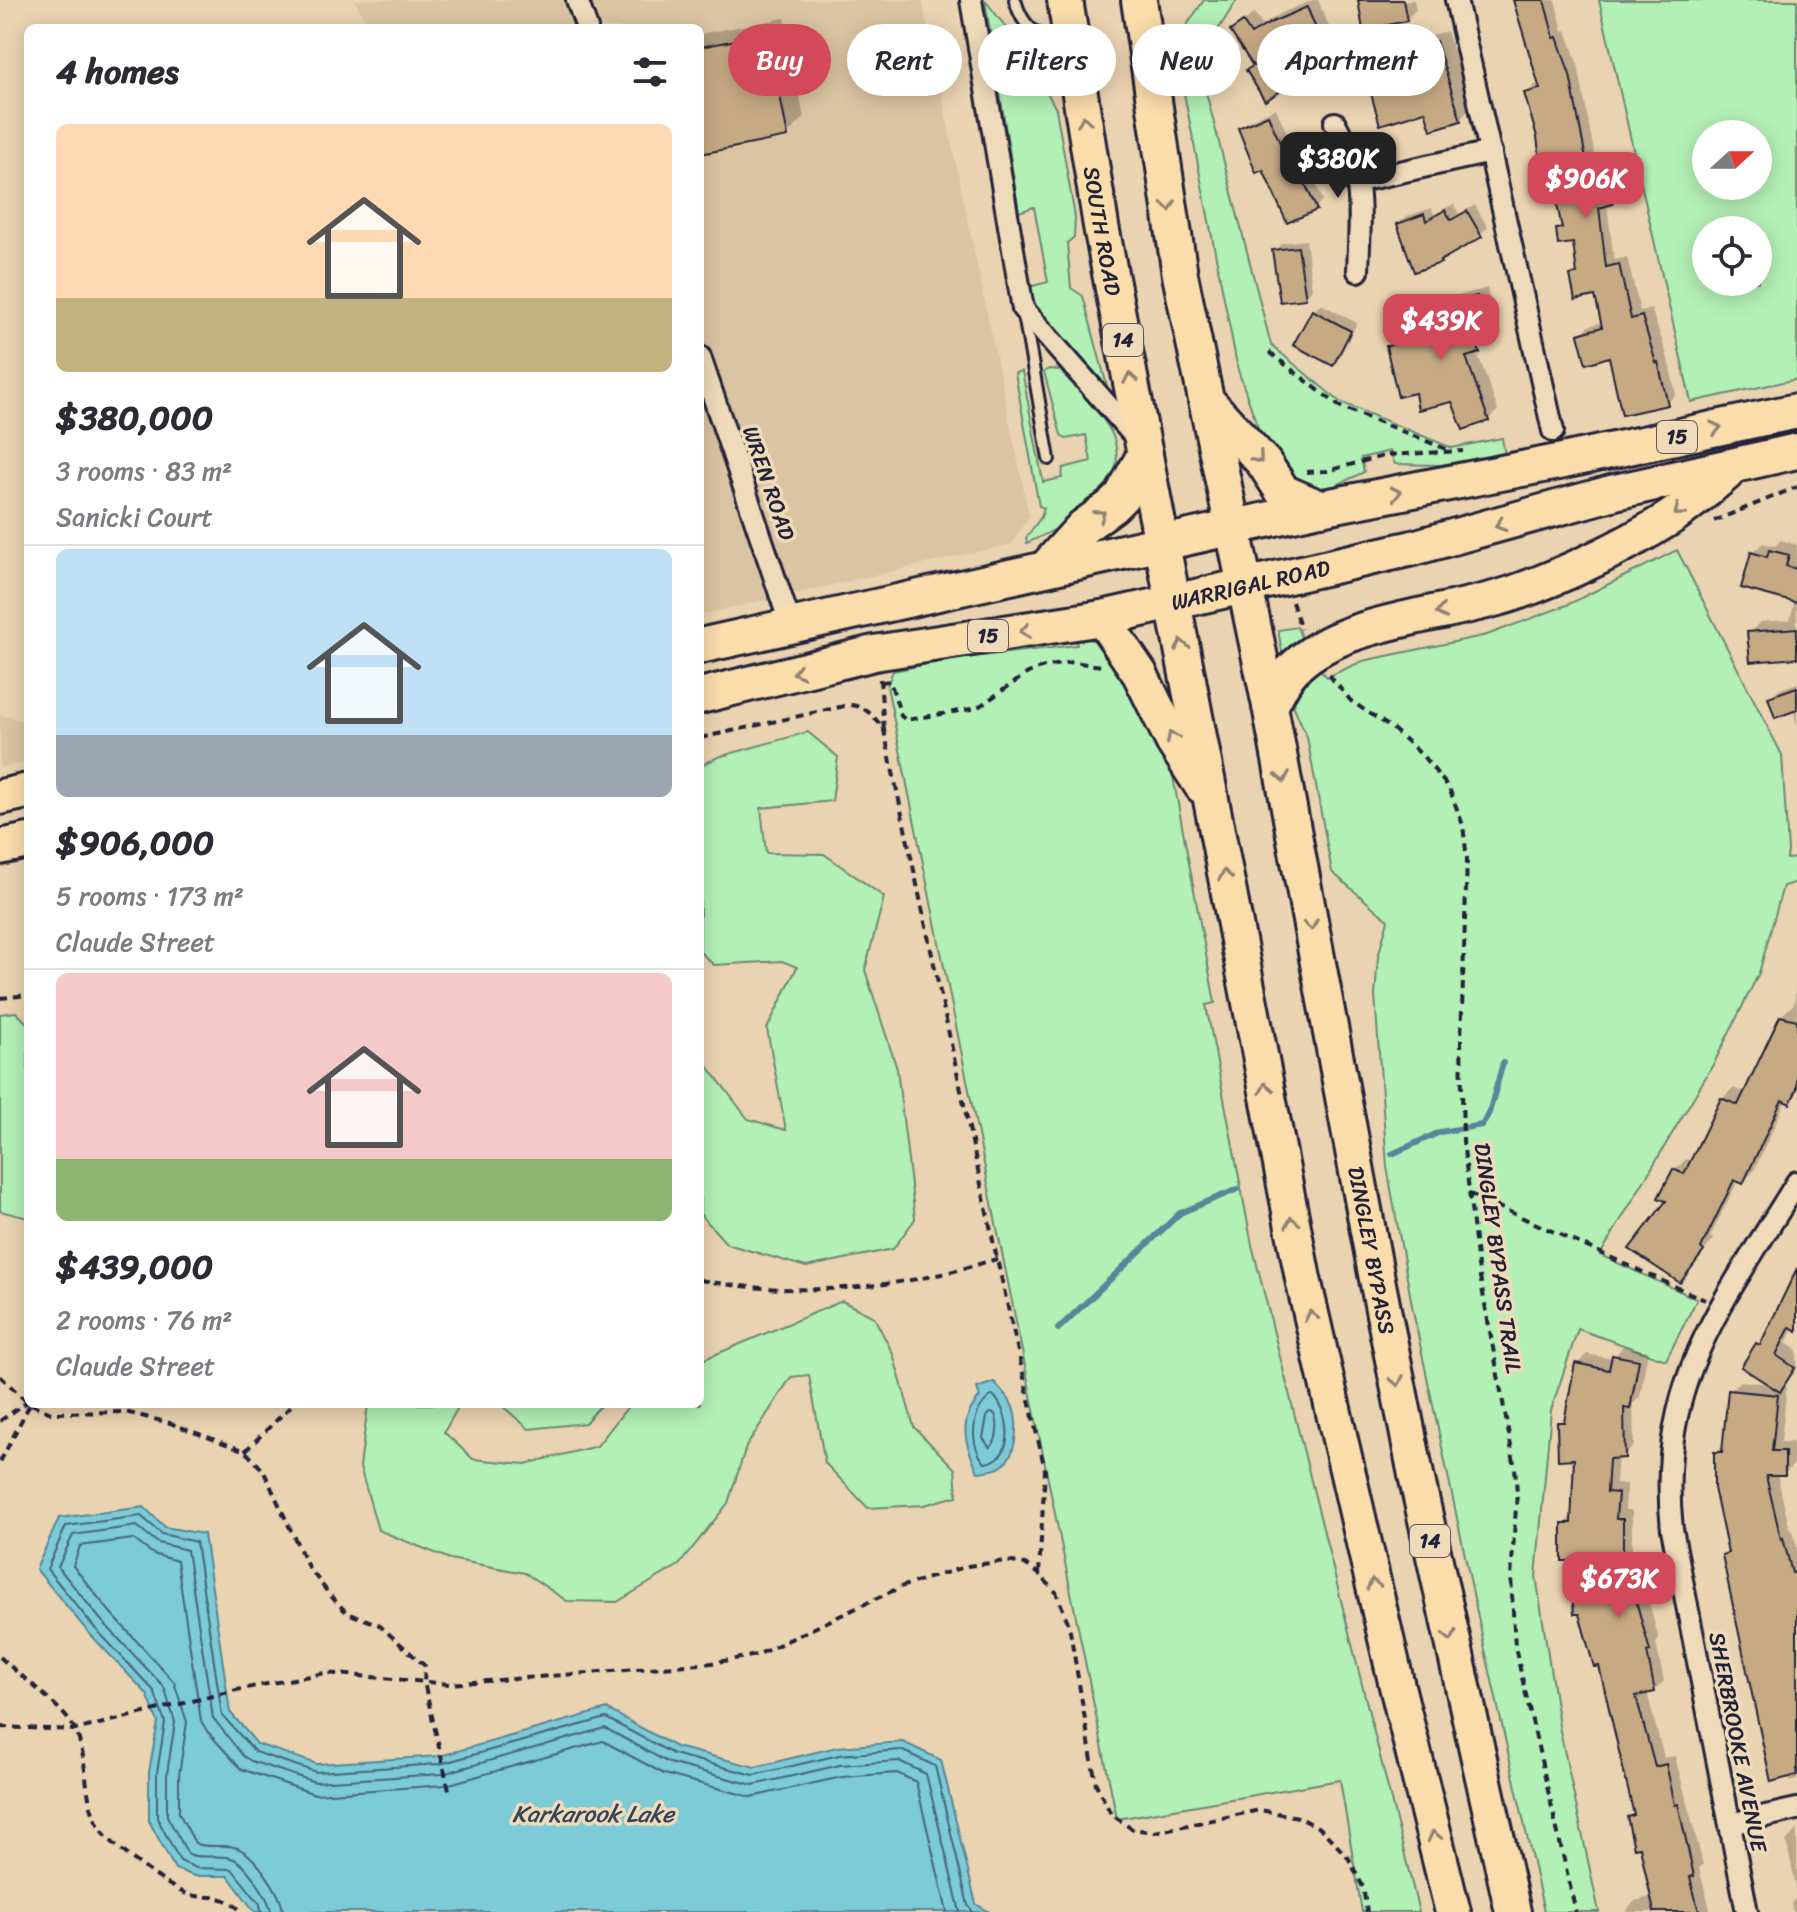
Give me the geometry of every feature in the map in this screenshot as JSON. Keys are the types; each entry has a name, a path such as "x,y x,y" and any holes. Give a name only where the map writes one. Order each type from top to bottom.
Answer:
{"highway":[{"name":"SOUTH ROAD","path":"1065,0 1069,24"},
{"name":"14","path":"1139,0 1180,275 1245,586"},
{"name":"SOUTH ROAD","path":"1080,96 1101,226 1174,602"},
{"path":"1206,400 1264,463 1283,492 1320,508"},
{"name":"15","path":"704,645 1320,508 1797,411"},
{"path":"1046,568 1083,527 1122,496 1144,450"},
{"name":"WARRIGAL ROAD","path":"704,695 877,668 1174,602 1457,537 1615,492 1797,451"},
{"path":"1270,706 1293,669 1314,653 1345,637 1380,625 1514,594 1577,568 1668,519 1740,463"},
{"name":"DINGLEY BYPASS","path":"1245,586 1416,1475 1513,1912"},
{"name":"14","path":"1174,602 1244,980 1319,1353 1453,1912"},
{"path":"1102,618 1140,674 1173,741 1213,804"},
{"path":"0,797 24,792"},
{"path":"0,847 24,842"}],"street":[{"path":"577,0 586,24"},
{"path":"971,0 1023,309 1144,450"},
{"path":"1456,0 1553,431"},
{"path":"1335,123 1350,149 1359,181 1358,271"},
{"path":"1359,181 1491,152"},
{"name":"WREN ROAD","path":"704,369 791,626"},
{"name":"SHERBROOKE AVENUE","path":"1747,1912 1677,1559 1669,1501 1669,1452 1680,1394 1703,1337 1797,1182"},
{"path":"1730,1824 1797,1809"}],"lane":[{"path":"1015,0 1025,24"},
{"path":"1023,309 1049,459"}],"path":[{"path":"1269,352 1339,406 1454,452"},
{"path":"1303,472 1327,471 1387,455 1466,451"},
{"path":"1292,602 1303,633"},
{"path":"877,668 890,681 901,716 906,720 977,708 1028,673 1044,667 1072,662 1106,667"},
{"path":"877,668 884,730 1045,1470 1039,1574"},
{"name":"DINGLEY BYPASS TRAIL","path":"1326,671 1351,701 1400,735 1422,755 1449,788 1463,825 1467,859 1462,957 1463,1141 1485,1306 1515,1468 1517,1493 1511,1577 1515,1647 1576,1912"},
{"path":"704,737 849,705 861,706 875,717 884,730"},
{"path":"0,998 24,995"},
{"path":"1470,1194 1721,1307"},
{"path":"704,1280 788,1290 820,1289 931,1277 997,1259"},
{"path":"0,1376 24,1398"},
{"path":"0,1421 24,1406"},
{"path":"0,1462 27,1408"},
{"path":"40,1408 51,1413 125,1412 170,1423 245,1451 263,1470 307,1565 329,1594 347,1613 378,1624 425,1666 424,1682 449,1790"},
{"path":"245,1451 289,1408"},
{"path":"0,1727 75,1730 241,1689 325,1673 450,1684 712,1663 757,1655 903,1586 968,1566 1005,1561 1025,1564 1056,1592 1069,1625 1096,1784 1111,1814 1132,1829 1155,1832 1260,1810 1298,1817 1321,1829 1348,1857 1363,1887 1367,1912"},
{"path":"0,1657 69,1719 75,1730 88,1802 96,1823 110,1840 181,1893 222,1897 242,1912"}],"shaded area":[{"path":"355,0 922,0 927,24 847,24 847,96 942,96 1029,515 1012,544 704,614 704,24 367,24"},
{"path":"0,715 24,721 24,763 0,768"}],"green space":[{"path":"985,0 1003,24 989,24"},
{"path":"1204,0 1237,0 1222,24 1188,24"},
{"path":"1599,0 1797,0 1797,379 1691,402"},
{"path":"1000,96 1049,96 1056,109 1075,217 1074,237 1067,243 1071,288 1083,296 1107,386 1037,308 1029,287 1048,282 1034,207 1019,212"},
{"path":"1185,96 1207,96 1271,345 1340,402 1452,448 1502,438 1505,456 1441,465 1395,464 1390,451 1361,458 1364,472 1335,486 1303,490 1263,442 1238,370"},
{"path":"1060,370 1098,412 1114,439 1117,459 1113,476 1092,505 1060,527 1027,543 1026,538 1044,508 1039,506 1015,373 1022,371 1043,482 1062,478 1063,468 1091,461 1086,435 1066,439 1061,435 1044,372"},
{"path":"1677,550 1782,755 1787,859 1797,858 1797,882 1783,886 1759,973 1714,1063 1600,1255 1697,1299 1666,1360 1578,1329 1551,1410 1536,1576 1559,1726 1599,1912 1544,1912 1413,1311 1387,1167 1375,995 1378,957 1388,920 1332,872 1307,737 1294,707 1296,693 1315,664 1327,677 1363,661 1487,635 1567,605"},
{"path":"1297,627 1304,645 1283,657 1278,630"},
{"path":"1075,639 1102,643 1168,750 1215,1003 1206,1005 1252,1245 1419,1912 1362,1912 1340,1780 1117,1819 887,686 893,671 947,660 1077,645"},
{"path":"808,732 838,757 832,801 761,808 766,853 824,854 884,897 865,970 897,1069 915,1219 893,1249 806,1267 727,1244 704,1218 704,1061 748,1119 786,1130 767,1029 797,967 782,961 714,965 704,956 704,764 718,757"},
{"path":"16,1012 24,1020 24,1217 0,1211 0,1014"},
{"path":"842,1301 874,1317 893,1354 914,1427 955,1469 957,1496 924,1505 868,1508 825,1463 809,1375 791,1377 746,1447 728,1503 679,1565 617,1602 567,1601 525,1573 450,1559 378,1530 360,1467 367,1408 458,1408 444,1432 473,1459 525,1464 597,1446 627,1408 704,1408 704,1359"},
{"path":"505,1408 598,1408 585,1423 529,1429"}],"water":[{"path":"994,1382 1013,1408 1016,1435 1011,1453 1002,1466 978,1472 967,1443 966,1425 980,1397 977,1388"},
{"name":"Karkarook Lake","path":"144,1507 165,1527 204,1534 230,1712 257,1744 317,1764 440,1756 607,1709 676,1747 755,1767 837,1747 903,1742 941,1760 976,1904 989,1912 255,1912 228,1876 194,1876 175,1869 149,1821 149,1772 158,1722 147,1694 88,1632 36,1569 59,1518"}],"building":[{"path":"1358,0 1403,0 1407,21 1362,24"},
{"path":"1513,0 1544,0 1554,38 1557,37 1570,75 1589,175 1606,172 1613,204 1599,208 1606,267 1619,264 1631,319 1642,316 1658,362 1668,405 1622,415 1609,357 1586,364 1578,334 1602,327 1595,296 1575,300 1570,275 1577,274 1573,243 1558,245 1556,229 1562,228 1547,159 1540,160 1537,137 1524,93 1540,89"},
{"path":"1307,7 1314,24 1268,24"},
{"path":"1243,22 1251,34 1257,31 1257,88 1246,70 1253,66 1241,48 1240,24"},
{"path":"728,42 728,96 780,96 788,137 704,153 704,46"},
{"path":"1445,70 1461,121 1431,130 1425,111 1380,125 1372,96 1445,96"},
{"path":"1268,115 1291,168 1297,166 1317,210 1287,223 1263,170 1256,173 1238,128"},
{"path":"1445,210 1451,220 1467,211 1482,237 1441,263 1414,272 1397,224 1424,214 1426,221"},
{"path":"1298,247 1306,299 1280,302 1272,250"},
{"path":"1477,296 1482,316 1470,319 1480,353 1466,357 1489,421 1463,430 1452,402 1418,410 1415,393 1398,397 1386,346 1401,343 1397,328 1442,318 1439,307"},
{"path":"1312,310 1351,331 1333,366 1293,345"},
{"path":"1769,550 1789,555 1786,566 1797,569 1797,603 1741,588 1751,552 1767,557"},
{"path":"1797,628 1797,658 1750,662 1747,632"},
{"path":"1797,687 1797,710 1775,718 1768,697"},
{"path":"1780,1016 1797,1020 1797,1089 1790,1104 1782,1100 1743,1184 1734,1180 1701,1248 1704,1251 1680,1283 1629,1249 1666,1201 1658,1198 1673,1169 1684,1174 1721,1098 1738,1105"},
{"path":"1797,1268 1797,1331 1790,1327 1776,1355 1795,1368 1780,1392 1741,1367 1756,1343 1760,1345"},
{"path":"1612,1355 1639,1360 1630,1409 1624,1408 1625,1458 1609,1459 1607,1492 1618,1493 1616,1519 1623,1519 1623,1569 1633,1568 1636,1601 1650,1651 1647,1652 1655,1692 1636,1696 1655,1767 1666,1764 1675,1805 1678,1804 1699,1912 1654,1912 1640,1847 1634,1848 1627,1817 1634,1815 1599,1666 1594,1667 1579,1614 1574,1614 1569,1561 1562,1561 1562,1523 1571,1523 1574,1459 1558,1460 1557,1422 1564,1422 1575,1363 1609,1370"},
{"path":"1728,1390 1778,1395 1772,1451 1785,1451 1785,1476 1766,1476 1781,1539 1792,1573 1797,1572 1797,1775 1771,1782 1722,1555 1728,1553 1714,1488 1714,1452 1722,1452"}],"waterway":[{"path":"1392,1154 1440,1132 1482,1125 1489,1113 1503,1063"},
{"path":"1058,1329 1180,1213 1238,1189"}]}
